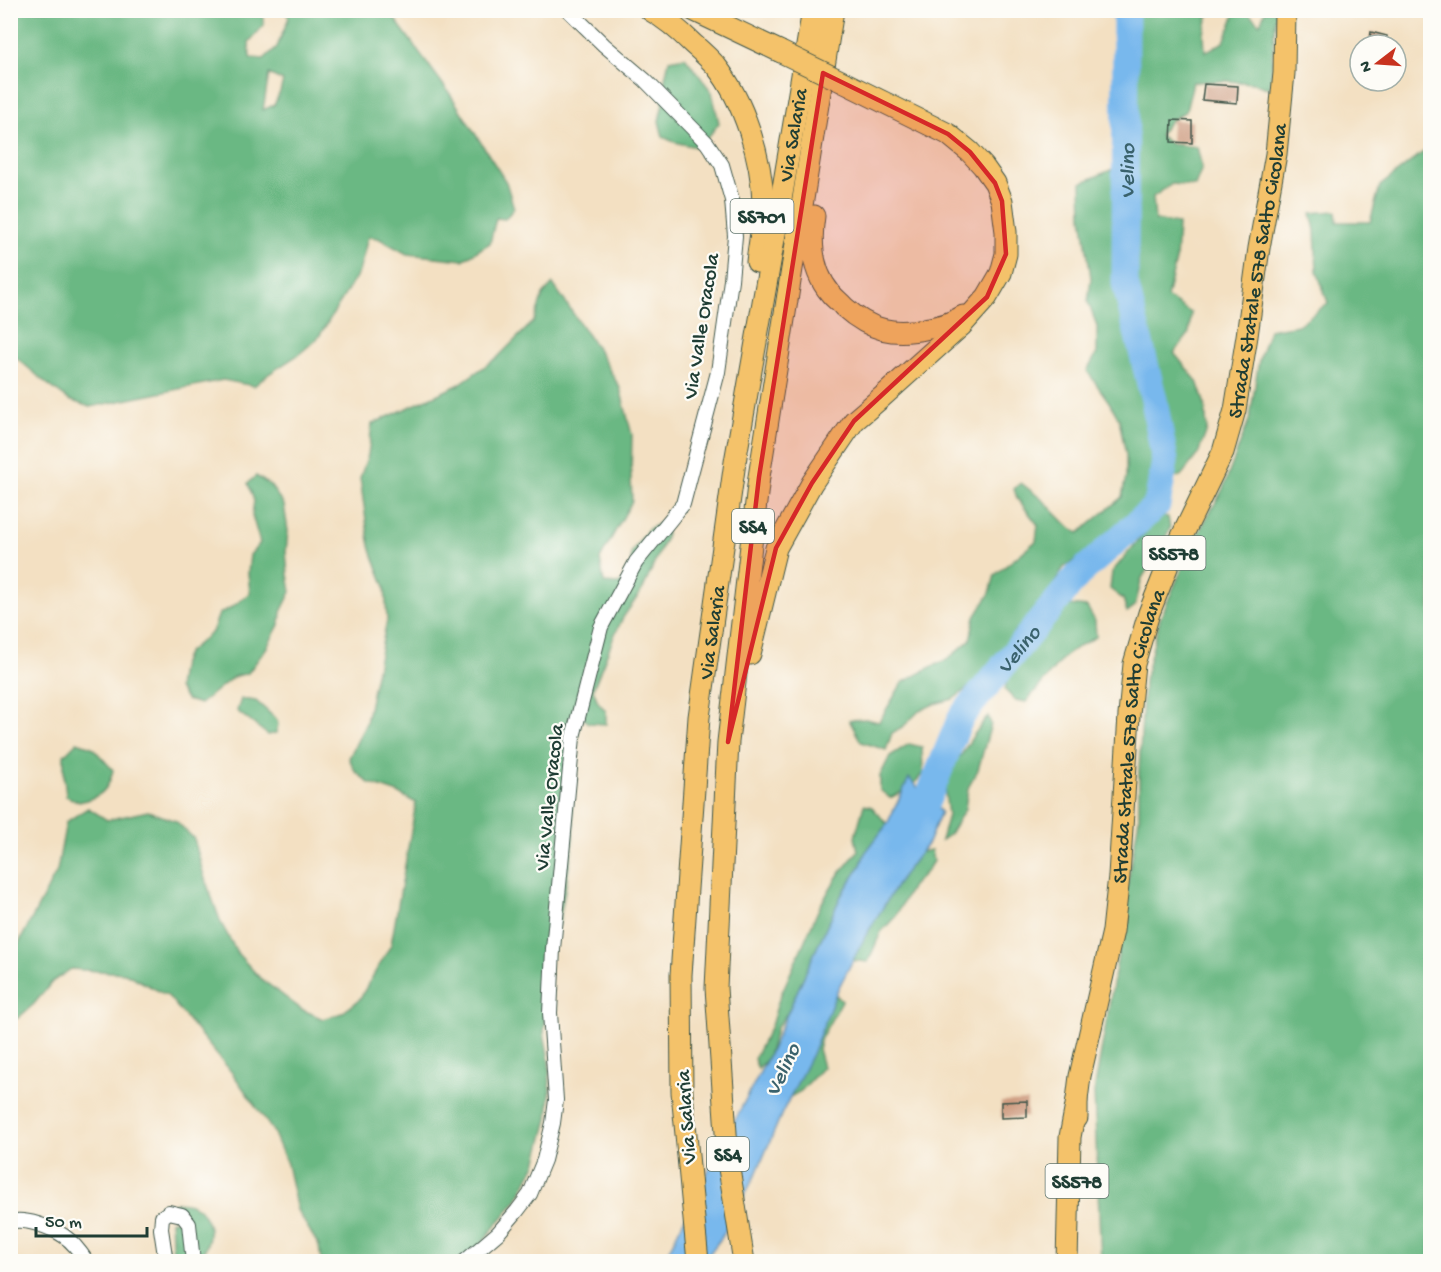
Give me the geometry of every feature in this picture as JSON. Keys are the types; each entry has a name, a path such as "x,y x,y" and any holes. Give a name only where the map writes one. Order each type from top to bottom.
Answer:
{"main road":[{"name":"SS701","path":"650,10 662,16 686,36 716,66 746,123 761,178 764,205 735,462"},
{"name":"SS701","path":"693,10 948,134 970,152 995,183 1002,201 1006,232 1006,254 1001,273 987,297 961,326 854,421 813,483 776,548 728,742"},
{"name":"Via Salaria","path":"698,1262 682,1092 681,975 699,717 735,462 813,10"},
{"name":"Via Salaria","path":"744,1262 728,1162 716,988 728,742 759,477 833,10"},
{"name":"SS701","path":"840,10 811,236 813,256 820,276 831,294 849,310 868,325 890,332 910,332 944,325 958,320 976,308"},
{"name":"Strada Statale 578 Salto Cicolana","path":"1077,1262 1077,1100 1080,1076 1113,931 1134,664 1168,565 1222,452 1235,410 1259,248 1276,154 1284,73 1285,10"},
{"path":"1067,1262 1070,1137 1077,1100"}],"street":[{"name":"Via Valle Oracola","path":"464,1262 498,1233 517,1211 530,1194 544,1160 556,1100 550,1013 553,949 573,737 601,627 636,561 683,504 718,372 735,236 732,200 722,165 707,143 645,80 568,10"},
{"path":"166,1262 160,1229 162,1217 169,1212 182,1215 189,1224 192,1262"},
{"path":"10,1222 39,1224 65,1237 87,1262"}],"highlighted area":[{"path":"823,73 948,134 970,152 995,183 1002,201 1006,254 987,297 854,421 812,483 776,548 728,742 759,477"}],"green space":[{"path":"11,10 265,11 262,12 264,25 249,42 250,58 264,59 277,47 289,17 284,11 389,11 450,94 506,182 514,208 505,219 496,218 490,243 463,260 407,254 378,238 368,237 359,272 318,338 254,386 223,380 90,407 69,400 11,353","holes":["269,74 283,81 274,105 263,110"]},
{"path":"1129,11 1209,11 1204,33 1205,52 1224,42 1236,11 1246,11 1260,24 1265,11 1276,11 1270,89 1253,83 1193,82 1186,111 1170,121 1159,135 1171,144 1197,147 1202,168 1195,186 1172,184 1153,197 1155,220 1178,224 1176,260 1167,297 1191,313 1189,334 1174,353 1197,381 1205,405 1207,430 1198,454 1181,476 1173,478 1166,422 1141,307 1133,255"},
{"path":"685,57 712,92 719,123 700,148 663,137 659,121 669,60"},
{"path":"1430,143 1430,1261 1101,1262 1094,1092 1139,819 1144,681 1160,619 1195,539 1223,489 1250,417 1259,360 1269,330 1298,325 1328,303 1317,271 1315,230 1311,213 1336,211 1337,222 1370,222 1380,186 1427,149"},
{"path":"1113,169 1114,217 1128,332 1141,380 1157,461 1152,490 1136,514 1090,551 1064,567 1045,600 1015,631 981,678 953,699 919,711 904,726 892,733 886,750 861,742 849,720 866,719 879,722 902,683 948,659 970,640 975,617 990,593 995,575 1036,541 1038,525 1017,498 1014,489 1021,483 1079,533 1122,497 1126,476 1126,455 1119,419 1087,371 1097,353 1097,326 1088,302 1091,278 1082,217 1081,183"},
{"path":"553,284 598,350 620,388 632,435 632,501 600,559 604,583 618,584 631,575 631,553 648,529 666,520 666,537 643,589 624,616 615,634 593,689 598,702 606,711 606,724 588,723 581,716 569,784 574,823 572,850 559,924 546,934 540,971 546,1005 544,1033 549,1060 548,1119 536,1164 517,1200 466,1261 321,1261 319,1246 297,1210 287,1164 273,1131 233,1074 168,996 125,973 71,969 52,982 34,1004 18,1018 11,1019 10,960 57,871 66,822 88,808 107,820 148,811 176,821 194,839 204,876 221,923 238,954 260,978 301,1009 323,1019 342,1013 359,1000 391,945 416,803 398,793 369,783 355,771 349,758 366,723 387,620 385,587 369,541 360,478 368,455 372,424 458,385 498,357 534,321 543,295"},
{"path":"256,476 270,485 284,505 288,531 286,552 291,592 281,612 280,623 267,647 248,673 233,677 200,704 187,700 178,688 181,668 187,653 212,632 219,614 250,593 248,573 250,555 260,543 252,515 254,501 248,483"},
{"path":"1159,516 1168,517 1170,528 1142,578 1135,606 1127,612 1123,599 1110,589 1112,572"},
{"path":"1068,605 1087,607 1095,621 1096,637 1064,657 1026,702 1015,700 1005,690 1008,672 1016,653 1029,638"},
{"path":"241,699 256,701 277,720 276,733 268,735 237,711"},
{"path":"988,716 991,724 978,770 968,788 965,809 950,834 941,840 948,815 945,792 947,768 962,754"},
{"path":"77,742 92,747 113,770 109,784 102,792 79,802 66,796 64,777 64,755"},
{"path":"909,744 922,747 923,773 913,786 890,798 880,790 880,776 890,756"},
{"path":"864,805 872,807 887,824 883,840 865,854 861,865 841,896 788,1012 777,1027 767,1059 758,1069 754,1059 771,1026 779,999 820,906 837,877 858,851 855,837"},
{"path":"931,850 933,861 927,871 912,886 895,917 881,932 868,962 850,960 854,942 917,853"},
{"path":"836,995 842,1001 821,1038 818,1049 823,1067 801,1091 783,1101 826,1010"},
{"path":"175,1202 196,1206 207,1222 208,1240 197,1261 181,1209 173,1205"},
{"path":"171,1220 179,1220 185,1224 189,1261 173,1261"}],"water":[{"path":"909,778 941,812 928,843 901,878 866,935 838,989 812,1054 782,1113 757,1172 722,1237 704,1261 663,1262 767,1059 841,896 861,865 865,853 887,824"}],"building":[{"path":"1204,84 1238,86 1237,103 1202,100"},
{"path":"1172,120 1192,121 1192,143 1171,142"},
{"path":"1027,1101 1027,1117 1001,1118 1001,1102"}],"waterway":[{"name":"Velino","path":"908,829 926,803 961,717 1078,575 1157,505 1165,461 1154,400 1125,283 1126,10"}]}
